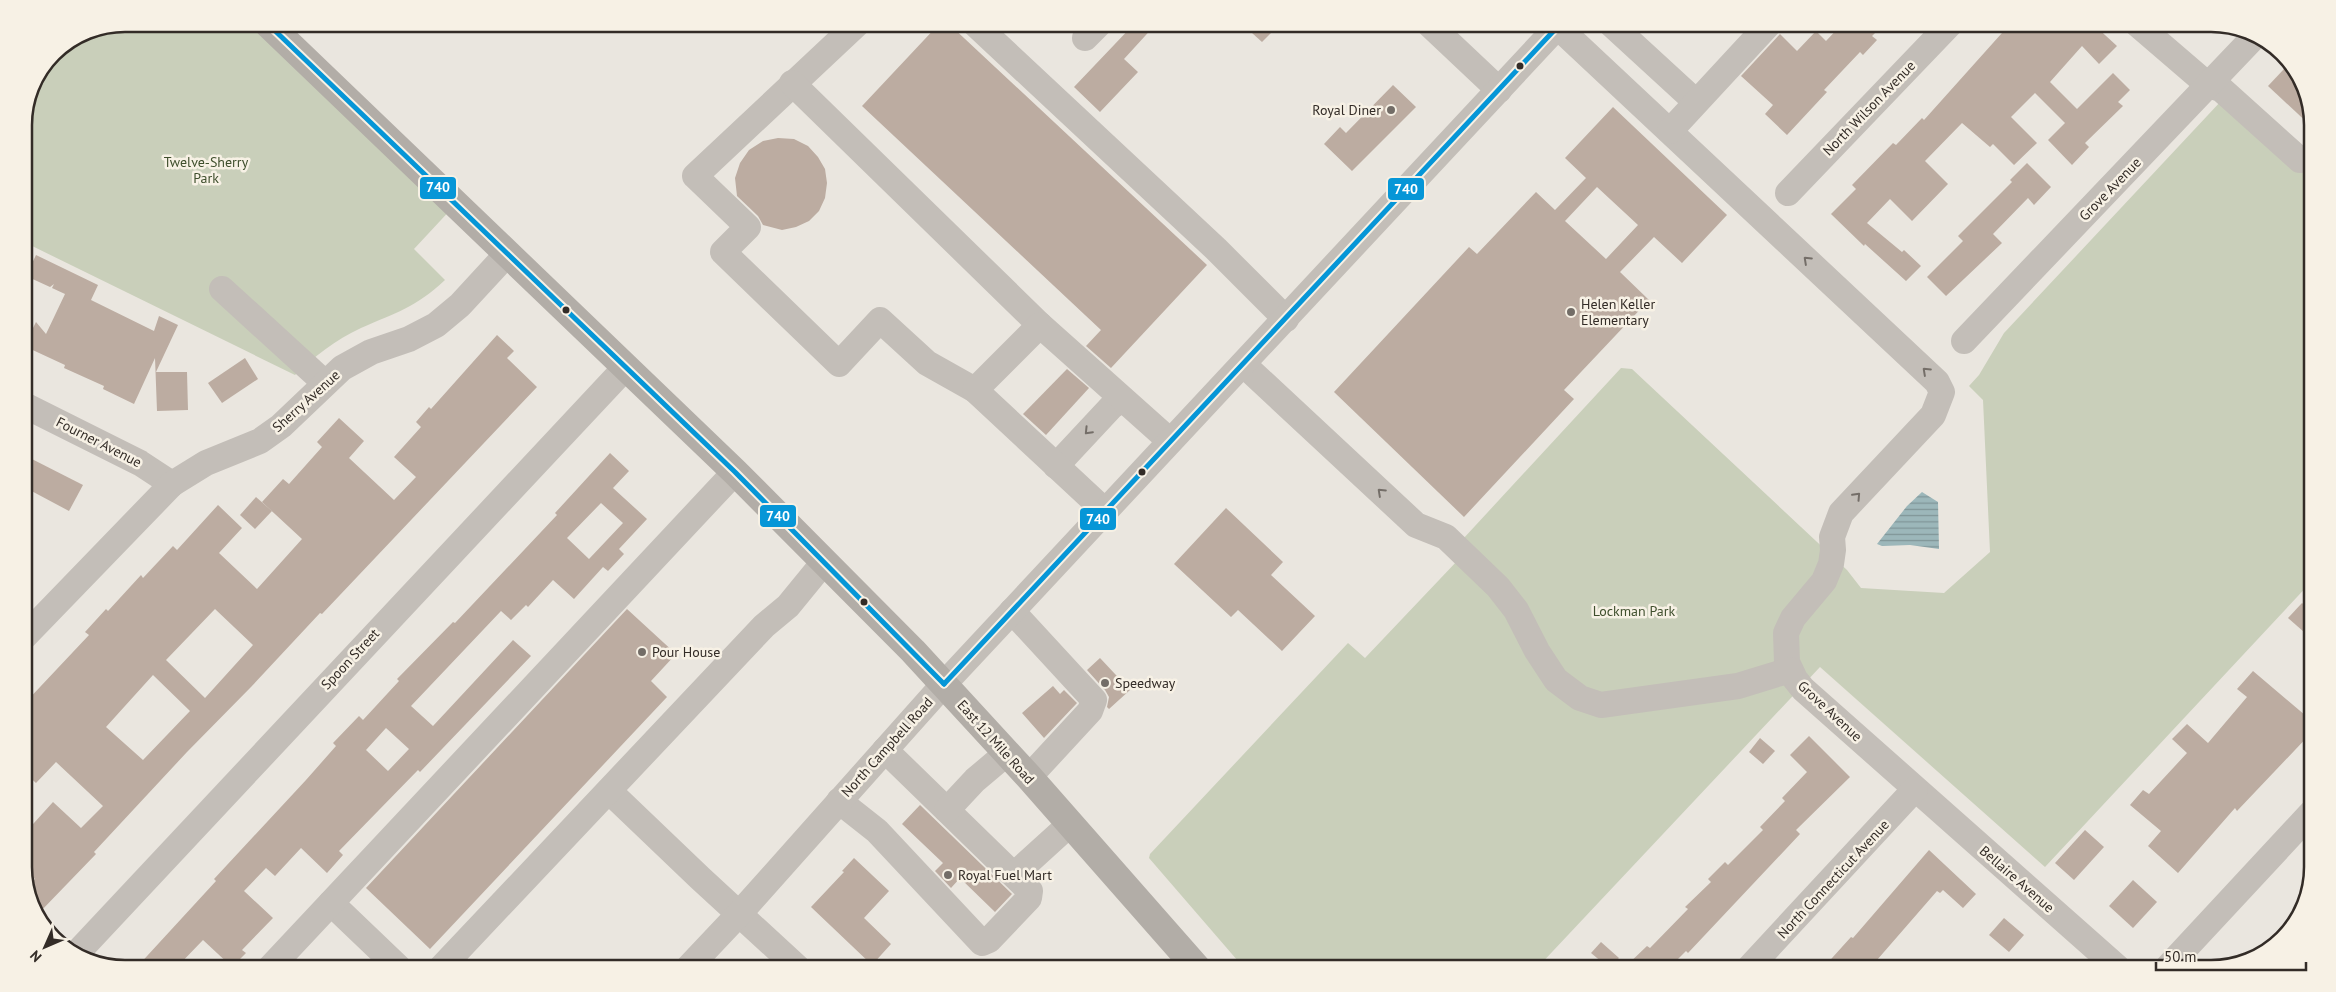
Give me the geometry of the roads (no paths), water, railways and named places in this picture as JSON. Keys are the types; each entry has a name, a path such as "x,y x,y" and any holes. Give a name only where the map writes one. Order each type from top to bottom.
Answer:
{"main road":[{"name":"East 12 Mile Road","path":"276,32 736,472 913,651 1029,777 1190,960"}],"street":[{"path":"848,32 695,176 748,227 723,252 839,364 880,320 927,362 975,390 1105,511"},
{"path":"983,32 1216,249 1286,319"},
{"path":"1437,32 1499,90"},
{"name":"North Campbell Road","path":"696,960 1012,610 1553,32"},
{"path":"1566,32 1670,131 1762,32"},
{"path":"1620,32 1696,102"},
{"name":"North Wilson Avenue","path":"1788,193 1942,32"},
{"path":"2146,32 2208,85 2221,89 2300,160"},
{"name":"Grove Avenue","path":"1964,341 2250,42"},
{"path":"792,83 1040,325 1170,442"},
{"name":"Grove Avenue","path":"1670,131 1937,382 1942,392 1940,402 1933,415 1841,513 1832,537 1831,564 1824,581 1794,618 1786,634 1785,652 1790,670 1803,689 1915,789"},
{"name":"Sherry Avenue","path":"33,628 172,484 206,463 260,441 281,426 342,368 371,352 409,339 436,325 460,305 507,254"},
{"path":"222,289 325,383"},
{"path":"975,390 1040,325"},
{"path":"1243,364 1416,525 1446,538 1498,587 1516,610 1537,651 1556,680 1580,698 1601,705 1738,686 1790,670"},
{"name":"Spoon Street","path":"81,948 626,367"},
{"path":"1056,466 1112,406 1122,399"},
{"name":"Fourner Avenue","path":"33,410 140,463 172,484"},
{"path":"278,960 736,472"},
{"path":"449,960 764,626 788,606 824,562"},
{"path":"1012,610 1094,700 1090,711 1029,777"},
{"path":"839,801 877,831 982,943 989,940 1029,898 1030,892 1014,875 885,750"},
{"path":"947,810 975,780 1007,753"},
{"name":"North Connecticut Avenue","path":"1756,960 1915,789"},
{"name":"Bellaire Avenue","path":"1915,789 2109,960"},
{"path":"609,790 789,960"},
{"path":"2174,960 2304,821"},
{"path":"1014,875 1070,824"},
{"path":"331,903 391,960"}],"water":[{"path":"1922,492 1938,502 1939,549 1910,545 1882,546 1877,544 1907,506"}],"place":[{"name":"Royal Diner","path":"1391,110"},
{"name":"Helen Keller Elementary","path":"1571,312"},
{"name":"Pour House","path":"642,652"},
{"name":"Speedway","path":"1105,683"},
{"name":"Royal Fuel Mart","path":"948,875"}],"park label":[{"name":"Twelve-Sherry Park","path":"206,170"},
{"name":"Lockman Park","path":"1634,611"}]}
